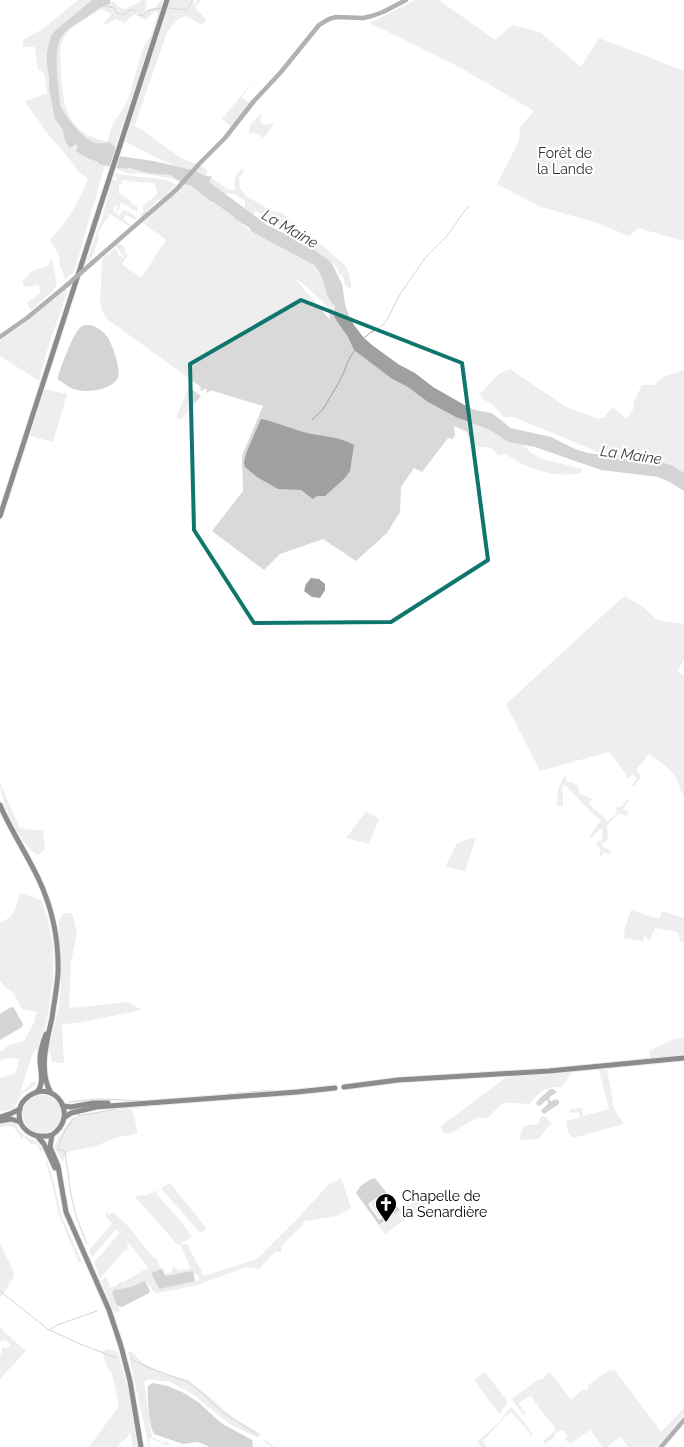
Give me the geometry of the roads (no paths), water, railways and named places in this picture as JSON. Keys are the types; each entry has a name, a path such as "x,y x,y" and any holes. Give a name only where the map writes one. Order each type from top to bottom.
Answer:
{"main road":[{"path":"0,516 168,0"},
{"path":"0,805 38,879 52,919 56,939 58,971 45,1057 46,1083 51,1093 63,1106 64,1118 62,1126 52,1135 38,1136 27,1131 20,1122 11,1119 0,1121"},
{"path":"0,1117 20,1108 26,1098 40,1089 41,1051 52,1017"},
{"path":"64,1118 71,1113 90,1108 269,1094 302,1089 335,1088 398,1080 549,1071 684,1059"},
{"path":"37,1092 51,1093"},
{"path":"63,1106 71,1107 99,1103 130,1105"},
{"path":"20,1108 20,1122"},
{"path":"52,1135 50,1147 58,1166 66,1212 108,1310 121,1346 138,1419 141,1447"},
{"path":"38,1136 44,1144 54,1166 63,1197"}],"street":[{"path":"0,337 27,318 136,226 182,184 225,138 322,22 336,17 363,18 372,16 406,0"},
{"path":"661,1447 684,1420"}],"waterway":[{"path":"189,7 193,0"},
{"path":"101,5 114,8 117,13 124,15 133,9 135,12"},
{"path":"139,15 142,16 149,10 161,8"},
{"path":"169,8 187,10"},
{"path":"364,338 383,325 399,296 425,258 447,236 469,206"},
{"path":"312,420 324,408 356,349"},
{"path":"633,1060 665,1057"},
{"path":"172,1099 273,1090"},
{"path":"69,1102 97,1099 148,1101"},
{"path":"125,1108 167,1104"},
{"path":"77,1116 123,1108"},
{"path":"74,1118 66,1129 57,1149 65,1151 71,1195 77,1219 87,1244"},
{"path":"0,1291 49,1330 57,1325 97,1311"},
{"path":"50,1330 117,1358"},
{"path":"131,1359 188,1382 222,1412 258,1435"},
{"path":"265,1441 273,1447"}],"place":[{"name":"Chapelle de la Senardière","path":"386,1223"}],"park label":[{"name":"Forêt de la Lande","path":"565,162"}],"water label":[{"name":"La Maine","path":"290,229"},
{"name":"La Maine","path":"631,455"}]}
